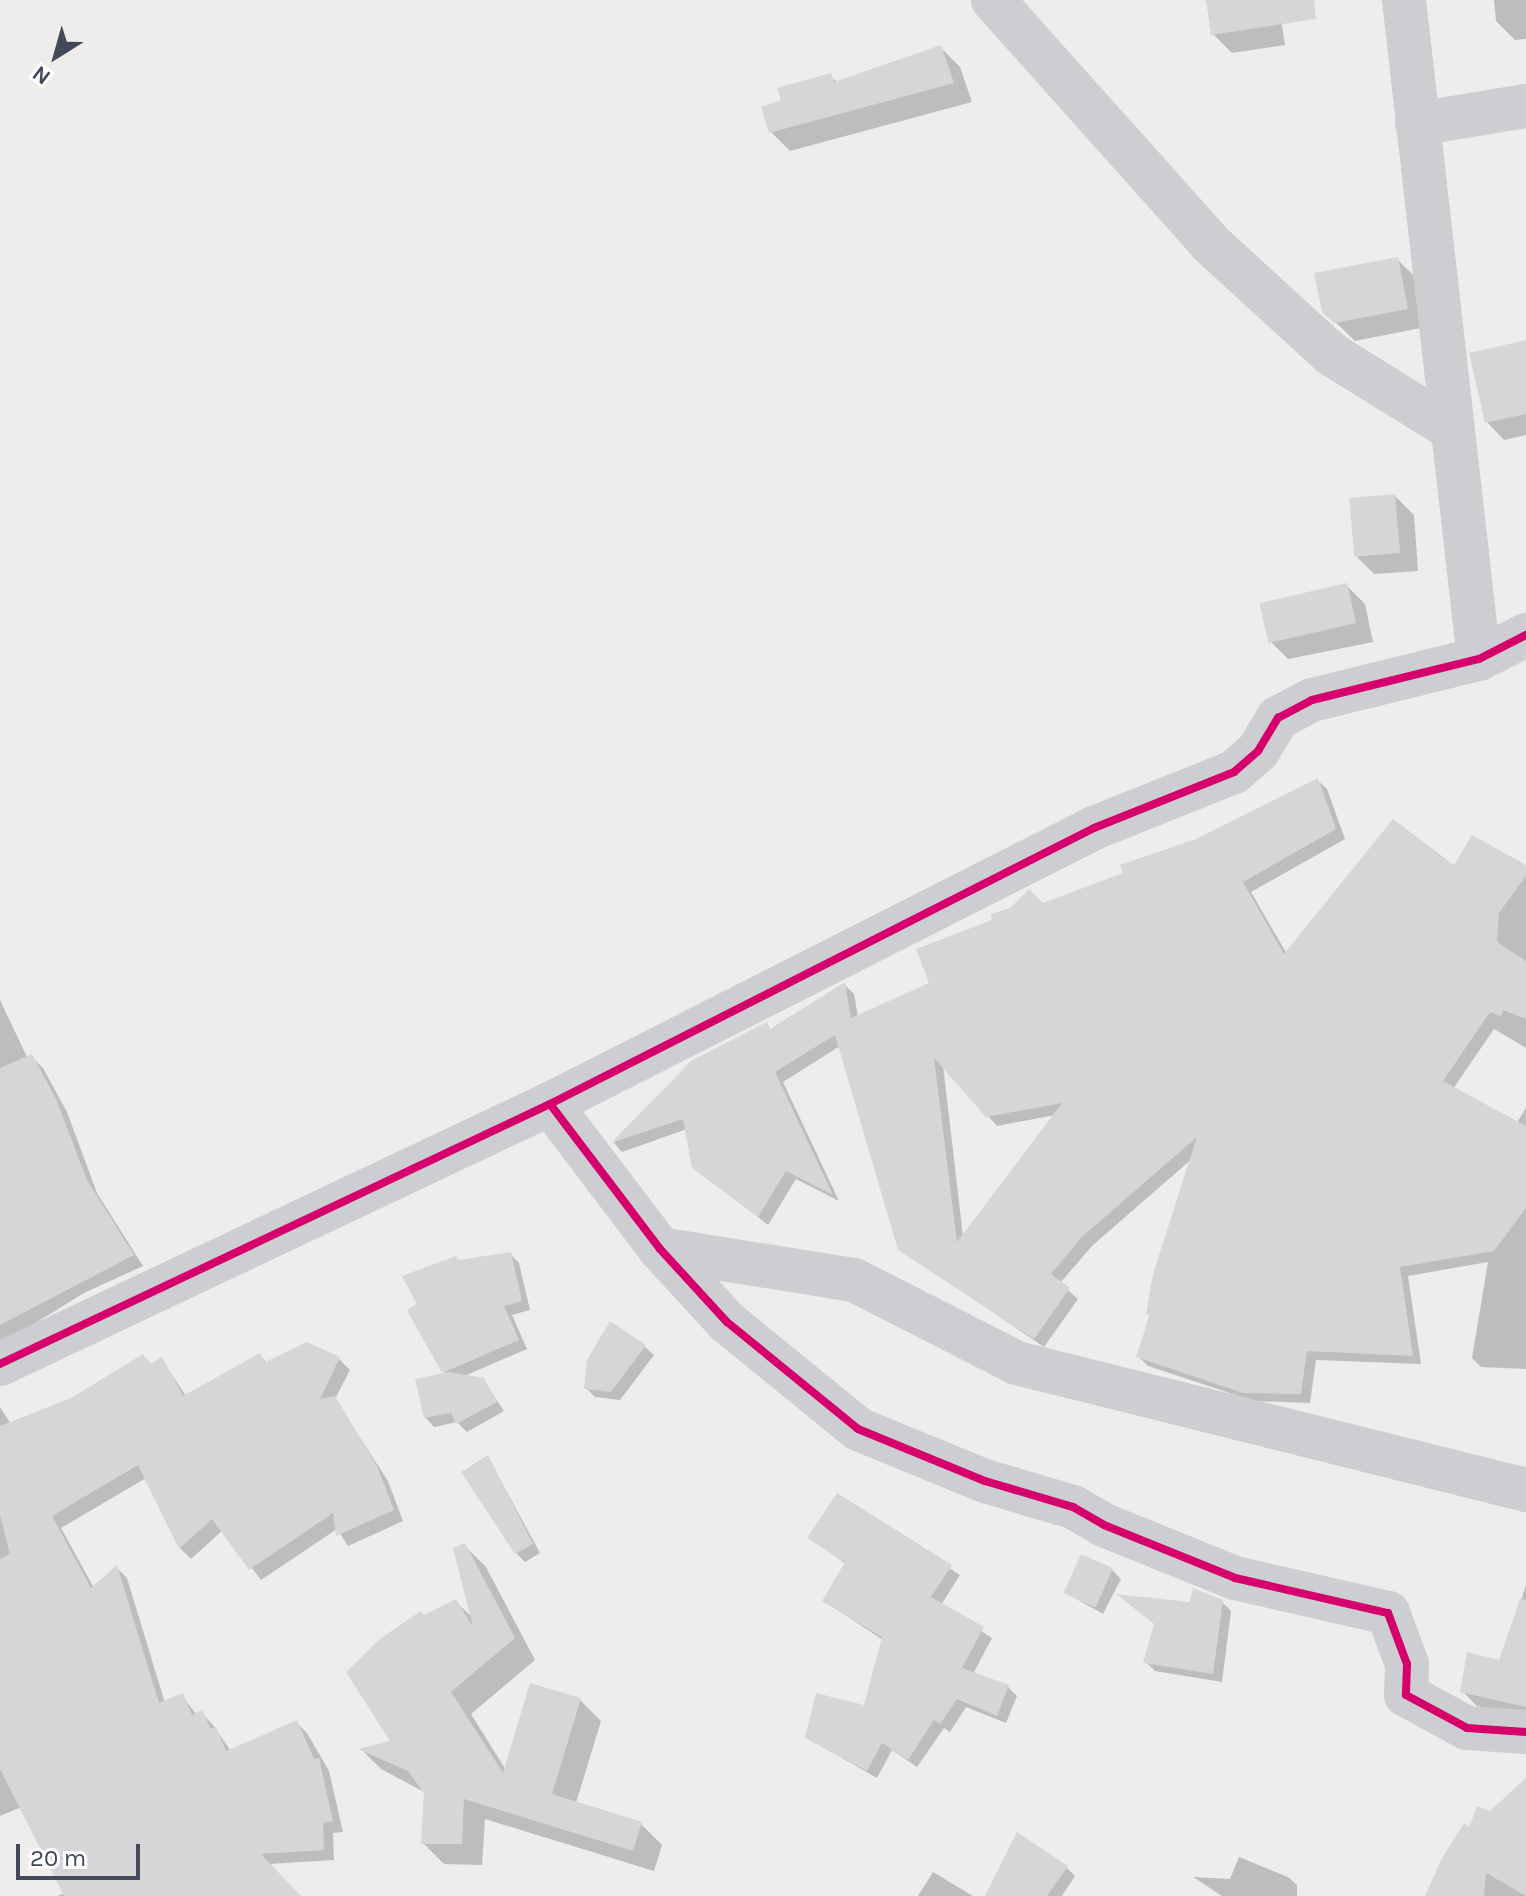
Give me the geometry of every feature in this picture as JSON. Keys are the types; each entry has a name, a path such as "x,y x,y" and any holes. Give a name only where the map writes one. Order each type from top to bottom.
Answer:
{"street":[{"path":"993,0 1210,243 1331,354 1452,429"},
{"path":"1404,0 1479,659"},
{"path":"1417,124 1526,106"},
{"path":"0,1364 550,1104 1094,828 1234,772 1258,751 1278,718 1312,700 1479,659 1526,635"},
{"path":"550,1104 660,1249 727,1322 858,1429 985,1481 1073,1507 1104,1525 1235,1578 1388,1613 1407,1664 1406,1695 1467,1728 1526,1732"},
{"path":"660,1249 854,1280 1017,1363 1526,1490"}],"building":[{"path":"1206,0 1314,0 1316,19 1211,35"},
{"path":"941,45 954,83 769,133 761,107 781,100 777,88 831,73 834,82"},
{"path":"1398,257 1408,309 1334,323 1322,312 1314,273"},
{"path":"1526,340 1526,414 1485,423 1469,353"},
{"path":"1395,494 1400,553 1354,557 1349,498"},
{"path":"1347,583 1356,623 1269,643 1259,603"},
{"path":"1318,778 1336,829 1243,882 1284,954 1393,819 1454,865 1472,835 1526,865 1526,876 1499,913 1497,942 1526,961 1526,1019 1503,1010 1501,1016 1490,1012 1443,1081 1526,1126 1526,1208 1494,1251 1400,1267 1413,1356 1307,1351 1301,1394 1243,1393 1136,1357 1150,1315 1146,1314 1153,1274 1197,1137 1083,1236 1051,1274 1070,1288 1034,1339 898,1250 835,1035 775,1072 833,1195 786,1171 758,1217 692,1168 683,1119 611,1143 691,1061 767,1022 770,1029 845,982 851,1018 929,983 916,949 992,920 991,914 1010,908 1029,889 1043,903 1123,873 1120,865 1196,839","holes":["934,1058 986,1117 1062,1103 957,1242"]},
{"path":"32,1054 56,1099 87,1180 134,1255 0,1325 0,1068"},
{"path":"511,1252 522,1301 504,1306 519,1340 442,1373 407,1310 417,1304 402,1276 456,1256 458,1260"},
{"path":"610,1321 646,1345 611,1392 584,1389 587,1360"},
{"path":"307,1342 340,1357 320,1399 335,1396 377,1466 394,1510 336,1536 333,1513 249,1570 212,1519 179,1549 138,1465 52,1516 91,1588 117,1565 159,1703 183,1693 192,1715 202,1710 211,1729 216,1727 226,1751 297,1720 314,1759 319,1758 333,1821 323,1823 324,1850 261,1854 301,1896 64,1896 0,1769 0,1559 10,1554 0,1515 0,1426 73,1397 143,1354 150,1364 162,1357 183,1396 260,1353 265,1362"},
{"path":"449,1372 484,1378 497,1402 456,1424 451,1413 424,1418 415,1379"},
{"path":"488,1455 533,1544 515,1554 461,1472"},
{"path":"837,1493 952,1565 931,1597 984,1627 962,1668 1009,1685 997,1716 957,1699 940,1724 934,1720 908,1760 882,1743 867,1771 805,1738 816,1693 864,1705 882,1637 822,1601 845,1562 807,1538"},
{"path":"465,1543 515,1638 451,1692 503,1773 530,1683 581,1698 552,1794 642,1822 633,1851 464,1799 462,1844 421,1844 424,1793 408,1771 358,1749 390,1741 346,1672 381,1638 421,1611 424,1615 456,1599 473,1627 453,1548"},
{"path":"1081,1554 1113,1568 1095,1608 1064,1593"},
{"path":"1193,1588 1223,1600 1213,1674 1143,1663 1154,1624 1116,1594 1190,1602"},
{"path":"1520,1599 1526,1600 1526,1707 1460,1692 1467,1652 1499,1660"},
{"path":"1526,1778 1526,1896 1486,1873 1484,1896 1425,1896 1441,1860 1464,1823 1469,1827 1477,1806 1490,1811"},
{"path":"1017,1832 1068,1866 1047,1896 985,1896"}],"cycle path":[{"path":"0,1364 550,1104 1094,828 1234,772 1258,751 1278,718 1312,700 1479,659 1526,635"},
{"path":"550,1104 660,1249 727,1322 858,1429 985,1481 1073,1507 1104,1525 1235,1578 1388,1613 1407,1664 1406,1695 1467,1728 1526,1732"}]}
